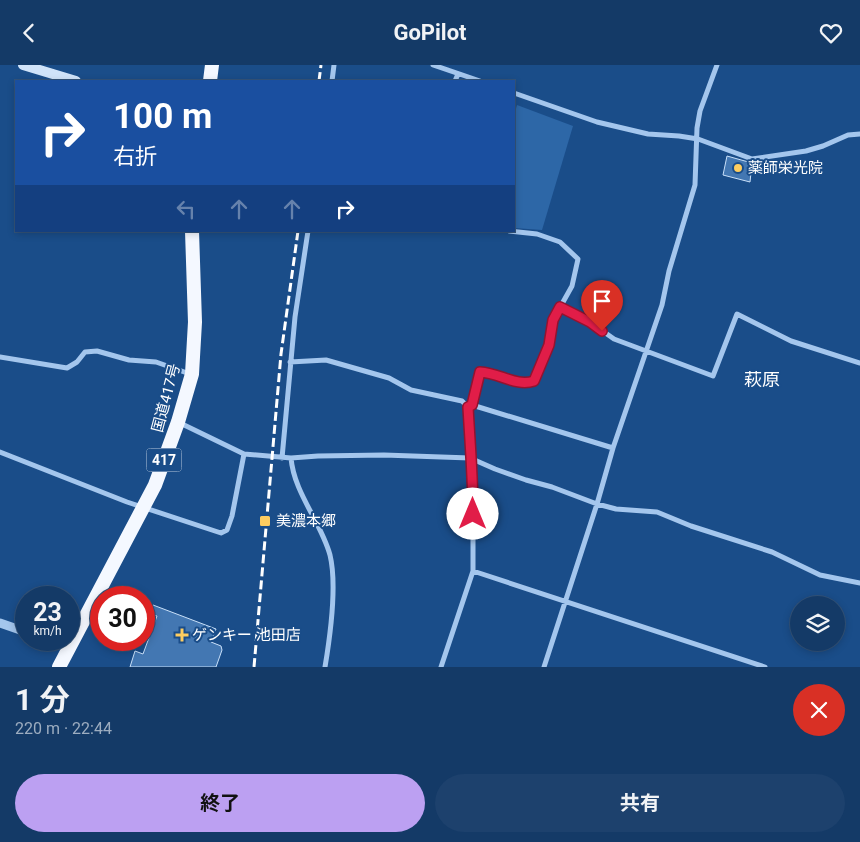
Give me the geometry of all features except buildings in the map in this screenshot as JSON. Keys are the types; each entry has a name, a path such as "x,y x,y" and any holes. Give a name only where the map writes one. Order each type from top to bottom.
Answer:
{"highway":[{"path":"210,80 212,65"},
{"name":"国道417号","path":"80,624 155,485 178,422 192,374 196,322 192,232"},
{"name":"国道417号","path":"59,667 66,651"}],"main road":[{"path":"23,65 73,80"}],"street":[{"path":"332,80 334,65"},
{"path":"433,65 477,80"},
{"path":"544,667 662,305 669,271 695,185 697,129 700,111 718,65"},
{"path":"455,80 458,74"},
{"path":"515,93 597,123 648,134 698,139 752,159 806,151 848,135 860,134"},
{"path":"282,458 290,362 308,232"},
{"path":"441,667 473,571 473,474 470,458 470,406 480,372 490,373 524,384 534,381 549,345 553,320 572,286 578,259 560,242 537,234 515,232"},
{"path":"560,307 590,322 614,339 713,376 737,315 791,341 860,363"},
{"path":"0,359 67,368 77,362 85,352 98,351 129,360 156,362 192,374"},
{"path":"290,362 326,360 389,378 411,390 462,401 470,406 614,448"},
{"path":"178,422 244,454 291,459 318,456 384,455 470,458 495,469 597,504 616,509 657,512 691,526 772,553 820,575 860,583"},
{"path":"0,453 142,507 221,533 227,530 232,516 244,454"},
{"path":"291,459 292,472 330,555 332,610 325,667"},
{"path":"473,571 765,667"},
{"path":"0,623 15,628"}],"shaded area":[{"path":"517,105 573,126 542,230 515,228 515,112"}],"railway":[{"path":"319,80 321,65"},
{"path":"254,667 281,354 298,232"}],"place":[{"name":"薬師栄光院","path":"738,168"},
{"name":"美濃本郷","path":"265,521"},
{"name":"ゲンキー 池田店","path":"182,635"}],"district":[{"name":"萩原","path":"762,379"}],"route":[{"path":"473,514 473,474 470,458 468,407 472,405 480,372 490,373 524,384 534,381 549,345 553,320 560,307 590,322 602,331"}]}
